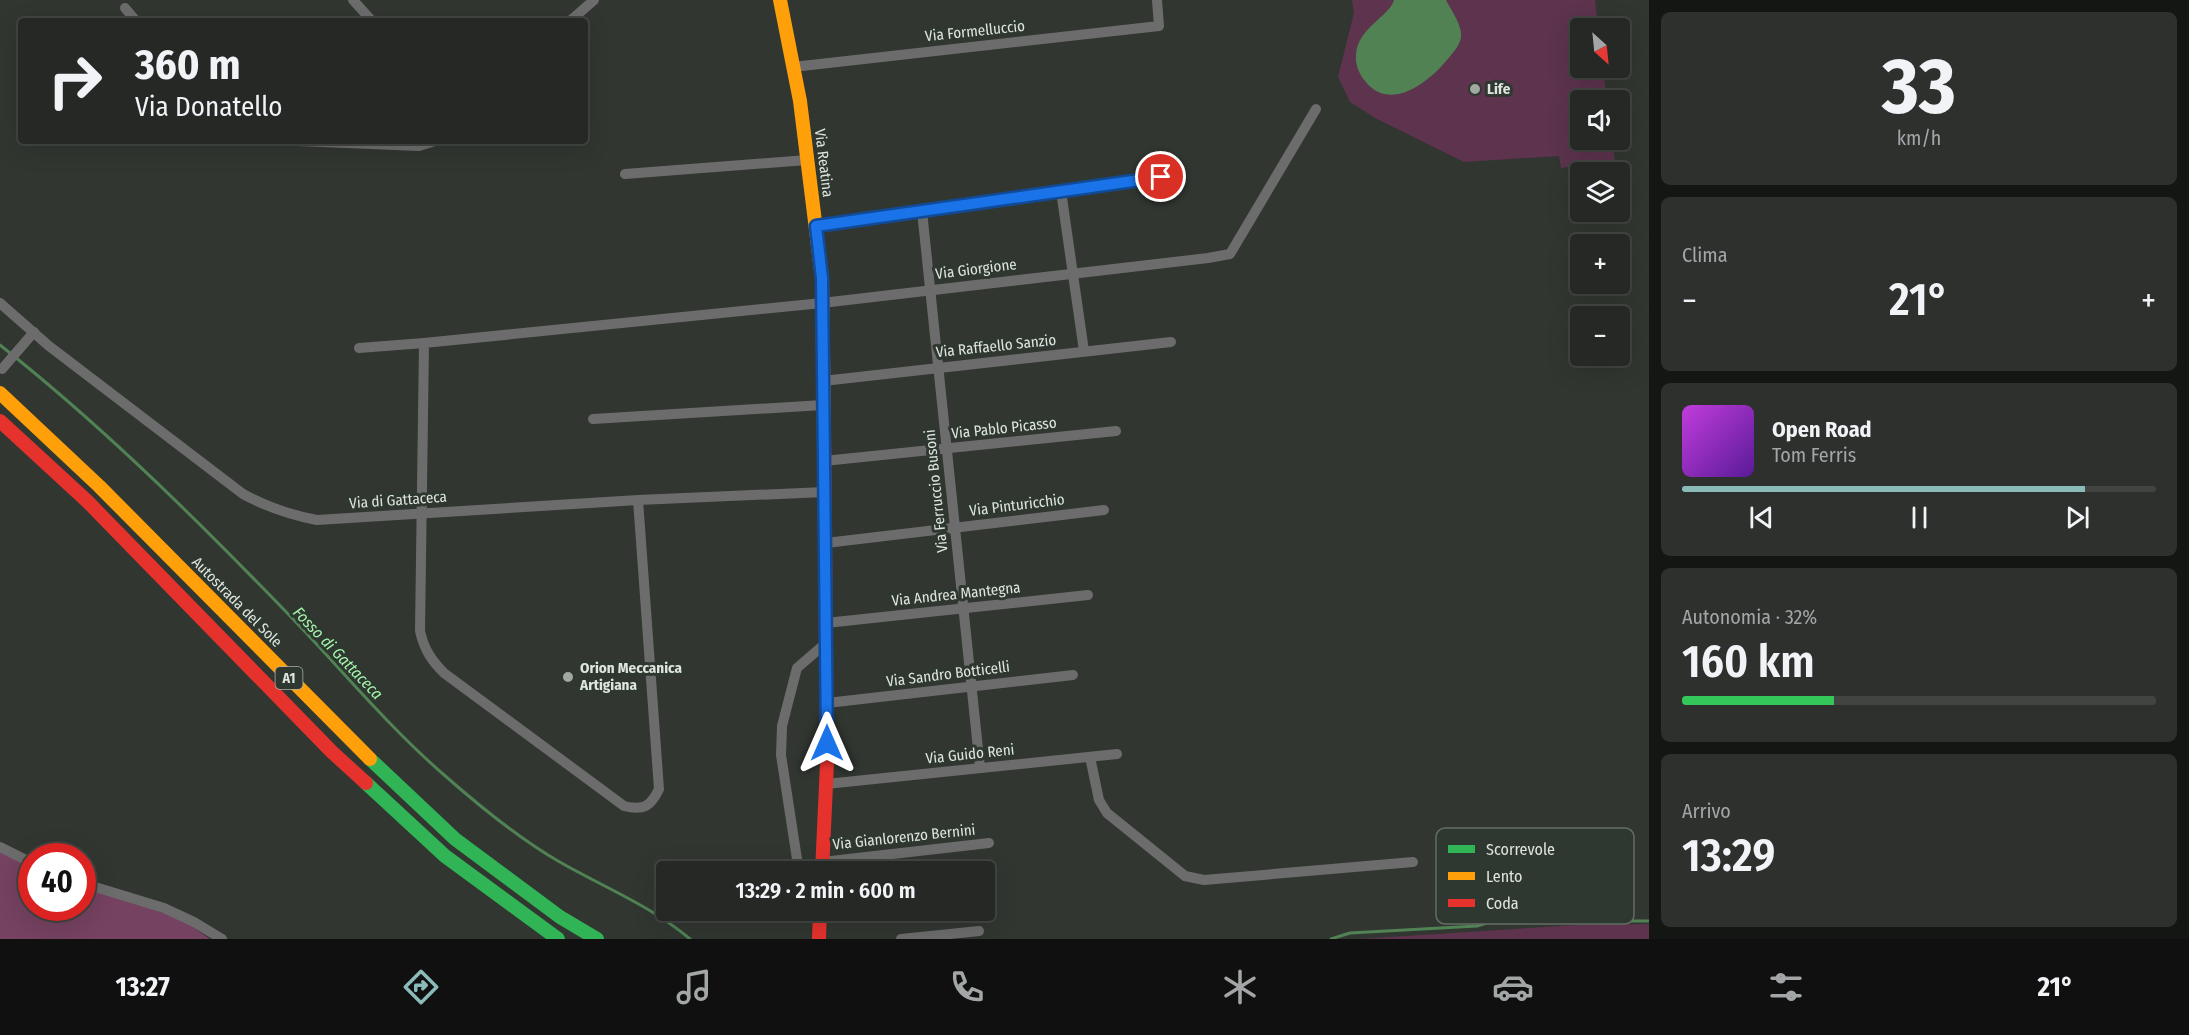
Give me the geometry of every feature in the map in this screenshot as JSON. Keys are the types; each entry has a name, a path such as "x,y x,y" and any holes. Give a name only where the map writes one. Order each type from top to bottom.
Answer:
{"main road":[{"name":"Via Reatina","path":"780,0 793,67 822,278 827,703 822,861"},
{"name":"Autostrada del Sole","path":"0,393 99,486 348,738 455,839 560,917 597,939"},
{"name":"A1","path":"0,422 87,501 332,752 444,856 558,939"}],"street":[{"path":"353,0 369,18"},
{"path":"573,18 594,0"},
{"name":"Via Formelluccio","path":"793,67 1159,26 1156,0"},
{"path":"125,8 133,18"},
{"name":"Via Giorgione","path":"359,348 822,303 1230,254 1316,109"},
{"path":"370,144 418,146 425,144"},
{"path":"625,174 807,160"},
{"path":"816,226 1181,174"},
{"path":"1061,191 1084,351"},
{"name":"Via Ferruccio Busoni","path":"922,211 980,768"},
{"name":"Via di Gattaceca","path":"0,303 243,494 267,507 291,515 317,520 638,500 825,492"},
{"path":"2,369 34,332"},
{"name":"Via Raffaello Sanzio","path":"823,381 1171,342"},
{"path":"424,343 420,631 424,646 434,663 444,673 624,806 636,809 646,807 654,799 659,789 638,500"},
{"path":"593,419 823,405"},
{"name":"Via Pablo Picasso","path":"824,461 1116,431"},
{"name":"Via Pinturicchio","path":"826,543 1104,510"},
{"name":"Via Andrea Mantegna","path":"826,623 1088,595"},
{"path":"797,861 781,755 782,726 797,668 826,643"},
{"name":"Via Sandro Botticelli","path":"827,703 1073,675"},
{"name":"Via Guido Reni","path":"826,784 1117,754"},
{"path":"1090,757 1100,800 1107,813 1185,876 1204,880 1413,861"},
{"name":"Via Gianlorenzo Bernini","path":"864,861 989,843"},
{"path":"0,847 18,856"},
{"path":"96,887 164,908 222,939"},
{"path":"901,939 980,931"}],"shaded area":[{"name":"Life","path":"1352,0 1595,0 1597,18 1570,18 1570,78 1604,78 1606,90 1570,90 1570,150 1613,150 1615,161 1570,162 1570,167 1561,168 1559,156 1464,162 1375,118 1350,102 1338,77 1354,13"},
{"path":"1394,0 1446,0 1458,23 1461,38 1459,45 1429,78 1407,91 1385,94 1375,90 1363,78 1359,72 1356,55 1362,37 1387,12"},
{"path":"0,849 18,859 18,921 96,921 96,889 183,920 210,939 0,939"},
{"path":"1649,924 1649,939 1358,939 1576,925"}],"waterway":[{"name":"Fosso di Gattaceca","path":"0,345 10,353"},
{"name":"Fosso di Gattaceca","path":"15,357 88,419 192,517 292,618 403,737 456,785 498,820 543,852 643,906 690,939"},
{"name":"Fosso di Gattaceca","path":"1634,921 1649,921"},
{"name":"Fosso di Gattaceca","path":"1331,939 1350,933 1483,924"}],"traffic: fast":[{"path":"370,759 455,839 560,917 597,939"},
{"path":"366,783 445,856 558,939"}],"traffic: slow":[{"path":"780,0 800,101 822,278 824,426"},
{"path":"0,393 99,486 370,759"}],"traffic: jam":[{"path":"0,421 87,501 332,752 366,783"},
{"path":"823,861 827,763 824,426"},
{"path":"819,939 820,921"}],"place":[{"name":"Life","path":"1475,89"},
{"name":"Orion Meccanica Artigiana","path":"568,677"}],"route":[{"path":"827,743 822,278 816,226 1161,177"}]}
